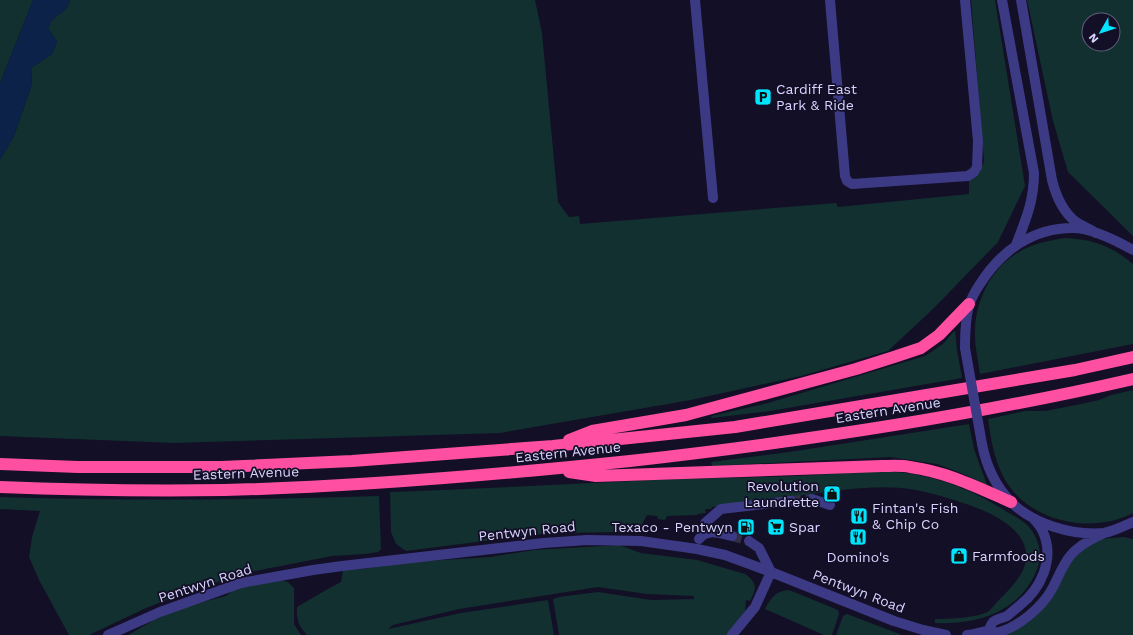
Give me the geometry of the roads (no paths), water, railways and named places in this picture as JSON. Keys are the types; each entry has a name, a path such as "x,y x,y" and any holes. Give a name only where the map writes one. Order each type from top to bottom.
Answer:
{"highway":[{"path":"553,446 592,431 686,415 856,369 921,348 939,335 969,304"},
{"name":"Eastern Avenue","path":"0,464 78,467 221,467 352,461 553,446 735,427 1075,370 1133,357"},
{"name":"Eastern Avenue","path":"0,487 77,490 224,490 356,484 554,469 737,449 907,423 1079,391 1133,379"},
{"path":"554,469 596,476 908,466 931,470 963,480 1011,502"}],"street":[{"path":"695,0 713,198"},
{"path":"830,0 845,176 847,182 852,184 968,176 974,172 977,167 978,141 965,0"},
{"path":"1002,0 1034,173 1034,189 1031,206 1016,245"},
{"path":"1021,0 1055,192 1061,204 1076,221 1096,233 1133,250"},
{"path":"1096,233 1074,228 1033,235 1001,256 975,292 969,304 965,329 965,348 984,454 994,477 1011,502 1034,519 1057,528 1079,533 1105,532 1130,526"},
{"path":"812,499 830,505"},
{"path":"692,548 702,536 705,523 721,509 791,501"},
{"path":"988,630 993,622 1007,616 1032,594 1046,568 1048,556 1046,543 1043,531 1034,519"},
{"path":"702,536 715,531 732,536"},
{"path":"966,635 976,634 988,630 998,633 1031,614 1052,589 1070,555 1087,541 1105,532"},
{"name":"Pentwyn Road","path":"108,635 160,612 241,583 313,570 544,543 587,540 641,541 692,548 725,556 771,572 894,621 946,635"},
{"path":"732,635 755,607 771,572 759,548 749,541"}],"water":[{"path":"33,0 70,0 66,9 52,20 48,28 57,42 52,54 31,68 32,84 14,136 0,160 0,83"}],"tunnel":[{"path":"791,501 812,499"},
{"path":"732,536 749,541"}],"place":[{"name":"Cardiff East Park & Ride","path":"763,97"},
{"name":"Revolution Laundrette","path":"832,494"},
{"name":"Fintan's Fish & Chip Co","path":"859,516"},
{"name":"Texaco - Pentwyn","path":"746,527"},
{"name":"Spar","path":"776,527"},
{"name":"Domino's","path":"858,537"},
{"name":"Farmfoods","path":"959,556"}]}
